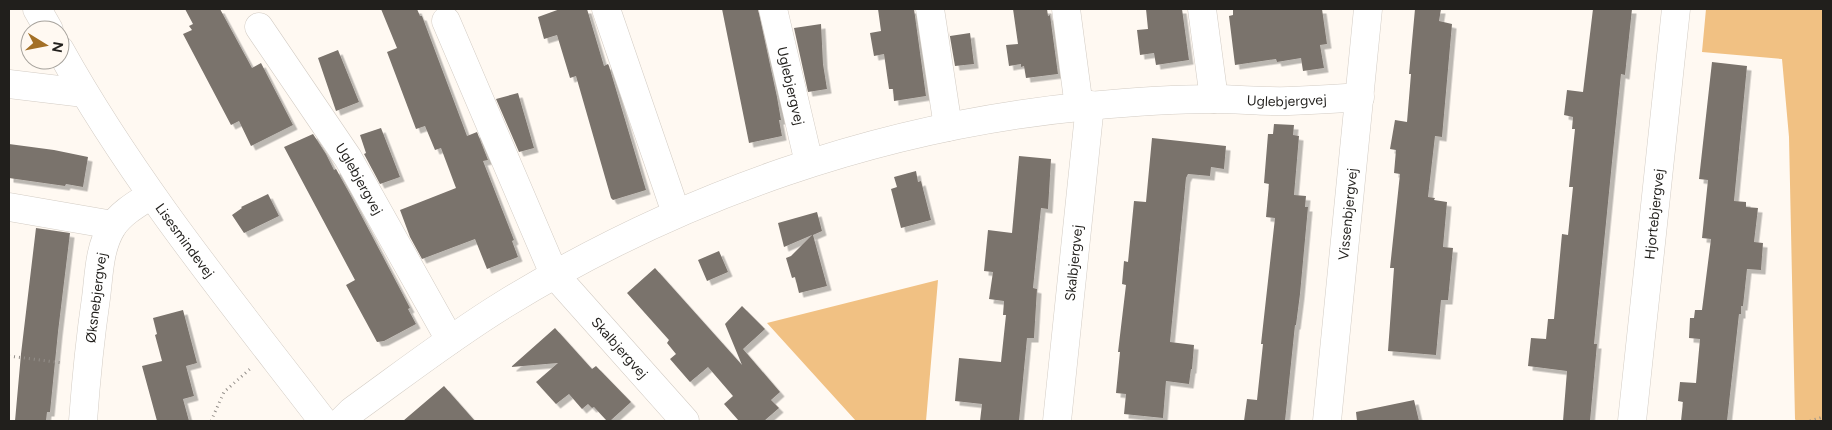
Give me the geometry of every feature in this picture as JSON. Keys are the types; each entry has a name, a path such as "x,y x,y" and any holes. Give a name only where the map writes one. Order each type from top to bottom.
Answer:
{"street":[{"path":"37,9 43,20"},
{"path":"606,9 676,213"},
{"name":"Uglebjergvej","path":"773,9 809,163"},
{"path":"930,9 948,127"},
{"path":"1066,9 1084,106"},
{"path":"1202,9 1214,99"},
{"name":"Vissenbjergvej","path":"1327,421 1368,9"},
{"name":"Hjortebjergvej","path":"1632,421 1676,9"},
{"path":"446,22 554,274"},
{"name":"Uglebjergvej","path":"259,27 348,158 450,340"},
{"name":"Lisesmindevej","path":"70,68 84,93 151,195 323,421"},
{"path":"9,84 84,93"},
{"name":"Uglebjergvej","path":"342,421 352,411 450,340 554,274 676,213 809,163 878,143 948,127 1013,115 1084,106 1214,99 1287,101 1360,98"},
{"name":"Skalbjergvej","path":"1057,421 1084,106"},
{"name":"Øksnebjergvej","path":"83,421 100,264 104,245 113,225 151,195"},
{"path":"9,207 113,225"},
{"name":"Skalbjergvej","path":"554,274 685,421"}],"path":[{"path":"211,421 224,392 269,351"},
{"path":"9,356 88,366"},
{"path":"1810,421 1823,417"}],"shaded area":[{"path":"1706,9 1823,9 1823,421 1796,421 1795,419 1789,137 1782,59 1702,52"},
{"path":"938,280 926,421 856,421 767,323"}],"building":[{"path":"185,9 220,9 252,68 261,63 293,125 251,146 239,121 231,125 183,34 192,30 189,26 193,24"},
{"path":"381,9 417,9 420,16 422,16 467,136 477,132 488,160 483,161 514,240 512,241 518,257 487,269 475,239 422,259 410,237 400,210 456,188 441,148 435,150 425,126 416,129 387,52 397,48"},
{"path":"560,9 587,9 604,66 608,64 609,66 646,190 613,200 611,198 576,76 570,78 557,35 544,39 538,17"},
{"path":"722,9 758,9 777,97 782,136 749,143"},
{"path":"878,9 914,9 926,96 894,101 893,89 889,89 884,54 874,56 870,33 881,31"},
{"path":"1013,9 1047,9 1048,16 1050,15 1058,74 1026,78 1024,66 1021,67 1021,64 1009,66 1006,45 1018,44"},
{"path":"1146,9 1182,9 1189,60 1156,65 1154,53 1140,55 1137,30 1148,29"},
{"path":"1233,9 1322,9 1327,44 1320,45 1324,68 1303,71 1301,58 1277,62 1276,59 1235,65 1229,16 1233,15"},
{"path":"1415,9 1441,9 1439,21 1452,24 1442,137 1435,136 1428,197 1447,202 1443,247 1453,248 1448,300 1441,300 1436,355 1388,351 1394,268 1390,268 1400,174 1394,173 1396,150 1390,149 1395,120 1407,122"},
{"path":"1593,9 1632,9 1625,75 1621,74 1613,152 1594,344 1597,344 1590,421 1563,421 1567,371 1528,366 1531,338 1546,339 1548,319 1554,319 1562,234 1568,235 1573,187 1569,187 1575,129 1572,129 1573,117 1564,115 1567,90 1583,92"},
{"path":"821,24 823,64 827,89 808,92 794,28"},
{"path":"949,31 950,36 970,33 974,64 955,66"},
{"path":"338,50 359,102 336,111 318,58"},
{"path":"1712,62 1747,66 1734,201 1746,202 1746,207 1758,208 1754,242 1763,243 1761,270 1747,269 1743,306 1741,306 1741,314 1739,314 1727,421 1681,421 1683,402 1678,401 1680,382 1696,383 1700,339 1689,338 1690,318 1694,318 1695,310 1702,310 1711,239 1702,238 1708,180 1699,179"},
{"path":"518,93 534,148 519,152 496,99"},
{"path":"1274,124 1294,125 1293,135 1299,136 1294,195 1306,196 1305,207 1308,207 1300,294 1285,421 1244,421 1247,399 1257,400 1263,344 1261,344 1275,218 1266,217 1269,184 1264,183 1268,134 1273,134"},
{"path":"381,128 400,177 380,184 364,154 366,153 360,135"},
{"path":"313,134 351,196 410,308 408,309 416,324 384,341 377,342 346,285 355,280 284,147"},
{"path":"1152,138 1226,146 1224,169 1211,167 1210,176 1188,174 1186,178 1170,342 1194,345 1192,369 1189,384 1166,381 1163,418 1124,414 1126,394 1116,393 1120,352 1118,352 1126,285 1122,284 1124,261 1128,262 1134,201 1146,202"},
{"path":"9,144 88,157 83,187 9,178"},
{"path":"1019,156 1051,159 1048,209 1041,208 1033,288 1037,289 1034,338 1027,338 1019,421 980,421 982,404 955,401 959,358 1001,362 1006,315 1003,315 1004,301 989,299 993,272 984,271 988,230 1012,233"},
{"path":"916,171 918,182 921,181 931,220 901,228 891,189 897,187 894,177"},
{"path":"268,194 279,216 244,233 232,215 241,207"},
{"path":"817,212 822,231 813,235 827,286 799,293 795,277 792,278 786,258 791,256 812,235 784,247 778,223"},
{"path":"36,228 70,233 50,412 47,412 46,421 15,421 21,354"},
{"path":"719,251 728,272 707,281 698,260"},
{"path":"655,268 742,365 725,324 742,306 765,329 743,349 780,392 771,400 779,408 764,421 739,421 724,404 733,396 708,367 690,382 670,359 676,354 667,343 669,340 627,293"},
{"path":"183,310 197,363 186,366 194,396 183,399 189,421 157,421 142,366 162,361 155,335 157,334 153,318"},
{"path":"555,328 592,369 596,366 631,402 610,421 607,421 594,407 592,408 588,404 582,409 569,394 556,404 536,382 558,363 511,367"},
{"path":"444,386 475,421 403,421"},
{"path":"1414,400 1419,421 1357,421 1356,412"}]}
